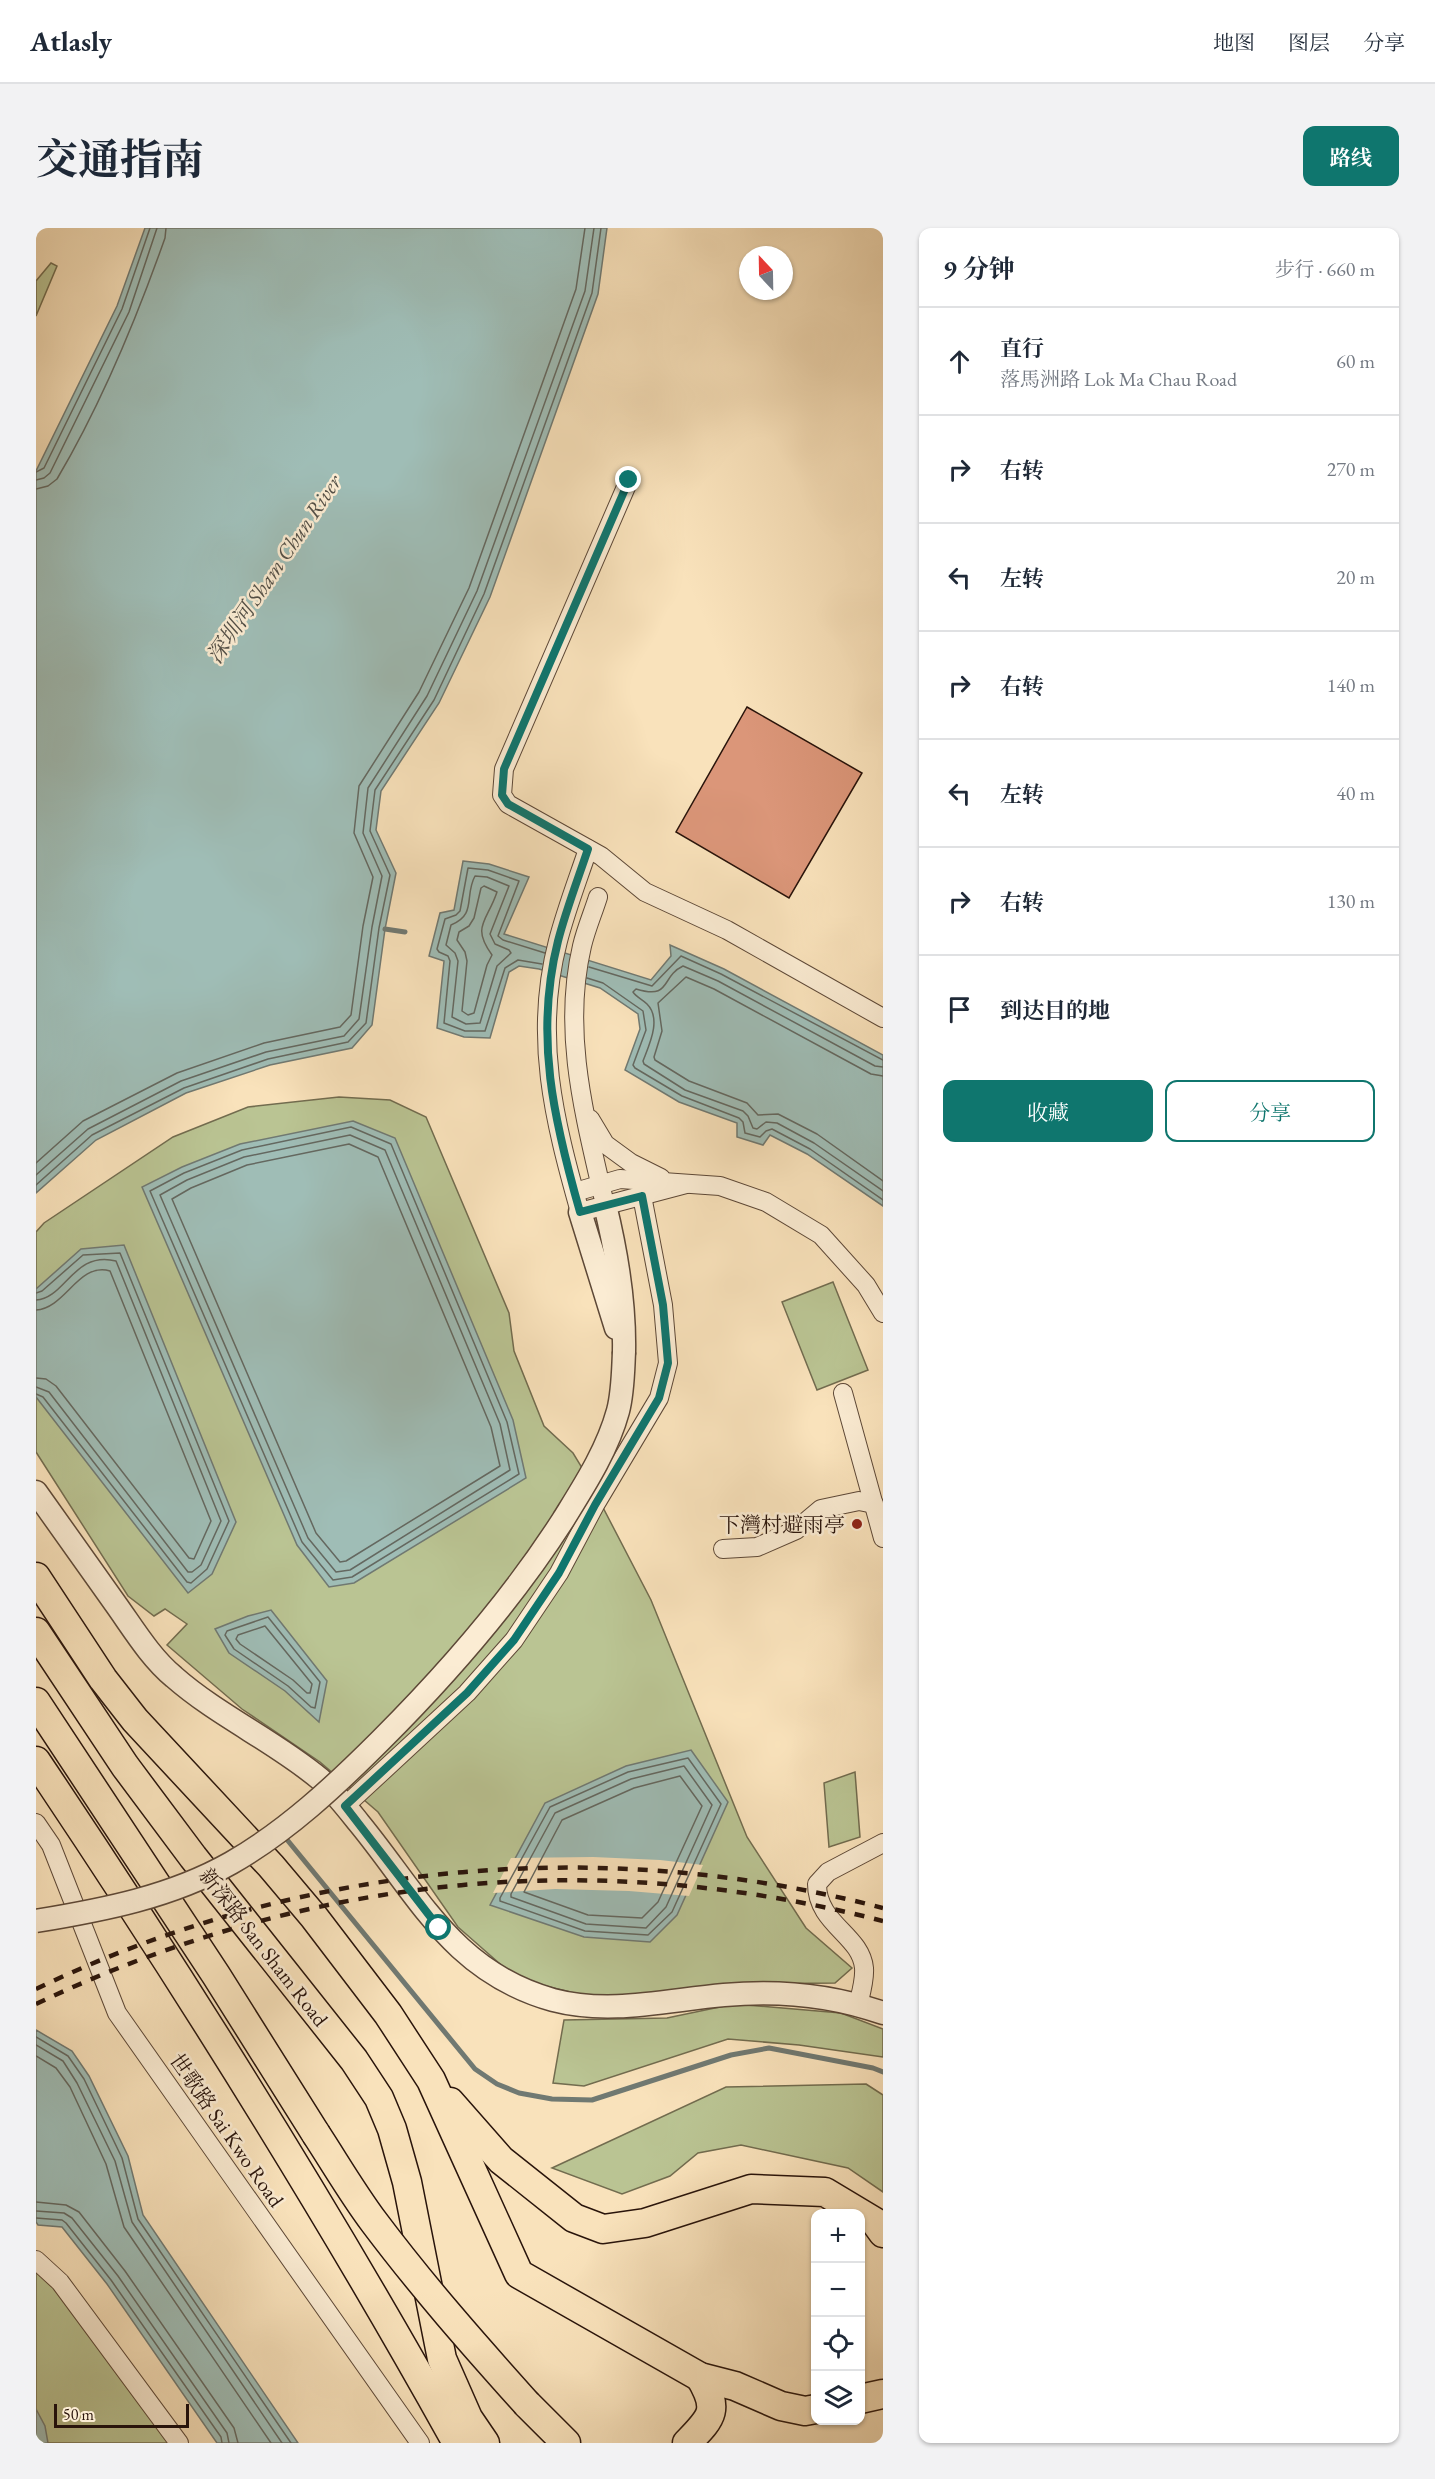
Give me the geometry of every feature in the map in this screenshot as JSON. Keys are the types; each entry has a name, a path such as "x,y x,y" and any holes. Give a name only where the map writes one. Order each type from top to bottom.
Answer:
{"main road":[{"path":"36,1576 103,1679 135,1720 271,1866 314,1917 388,2014 431,2080 501,2160 574,2218 603,2229 645,2223 751,2189 825,2192 875,2222 883,2233"},
{"name":"新深路 San Sham Road","path":"36,1632 125,1766 193,1857 354,2060 379,2098 392,2129 407,2182 442,2359 462,2430"},
{"path":"36,1702 216,1975 372,2220 447,2314 527,2404 566,2443"},
{"name":"新深路 San Sham Road","path":"36,1761 144,1921 326,2214 382,2310 410,2337 462,2430 485,2443"},
{"path":"431,2080 519,2274 700,2377 735,2386 781,2406 805,2411 811,2410"},
{"path":"687,2443 710,2419 711,2396 700,2377"},
{"path":"865,2398 883,2394"}],"street":[{"path":"629,480 504,769 502,795 508,804 601,856 645,892 727,930 883,1018"},
{"path":"588,849 558,941 553,969 547,1067 555,1118 577,1202 624,1352"},
{"path":"36,1921 100,1911 180,1887 230,1863 296,1819 364,1757 431,1690 485,1629 542,1552 595,1467 609,1436 620,1401 624,1352 624,1313 617,1254 582,1107 576,1074 573,1022 582,946 598,897"},
{"path":"582,1107 605,1144 657,1178 684,1184"},
{"path":"602,1195 620,1179 720,1186 766,1202 821,1235 866,1285 883,1313"},
{"path":"577,1202 602,1195 642,1196 684,1184"},
{"path":"345,1806 467,1693 514,1640 559,1573 595,1505 659,1398 668,1363 663,1305 642,1196"},
{"path":"843,1393 883,1538"},
{"path":"36,1492 141,1641 173,1677 320,1779 345,1806 452,1942 485,1969 528,1991 554,2000 604,2007 766,1993 800,1994 858,2005 883,2013"},
{"path":"723,1549 757,1547 796,1530 821,1509 859,1500 874,1504"},
{"name":"世歌路 Sai Kwo Road","path":"36,1823 51,1845 117,2013 420,2443"},
{"path":"858,2005 864,1976 862,1960 820,1905 817,1884 828,1872 883,1843"},
{"path":"36,2260 60,2282 180,2443"}],"green space":[{"path":"51,263 57,266 36,316 36,281"},
{"path":"339,1097 390,1100 426,1117 509,1313 514,1351 544,1426 573,1453 651,1600 747,1837 806,1928 852,1968 835,1983 733,1984 599,1999 517,1979 458,1927 378,1812 320,1762 242,1709 167,1645 187,1624 165,1609 154,1616 128,1596 36,1452 36,1232 44,1223 173,1137 248,1107"},
{"path":"833,1282 868,1370 817,1390 782,1302"},
{"path":"855,1772 860,1837 829,1847 824,1783"},
{"path":"734,2004 841,2013 883,2029 883,2057 799,2045 728,2039 584,2086 553,2083 564,2020 667,2018"},
{"path":"866,2084 883,2095 883,2192 848,2168 741,2145 698,2153 670,2176 622,2194 552,2168 726,2087"},
{"path":"36,2260 175,2443 36,2443"}],"water":[{"name":"深圳河 Sham Chun River","path":"145,228 607,228 598,294 490,597 439,703 381,791 376,830 396,873 385,929 372,1025 352,1048 270,1065 186,1093 96,1140 36,1193 36,471 117,306"},
{"path":"463,861 489,864 529,877 504,934 651,980 671,956 670,945 724,969 883,1055 883,1206 807,1154 770,1135 763,1145 737,1137 737,1123 679,1102 625,1070 640,1029 638,1014 600,988 539,969 519,966 509,972 490,1038 464,1037 437,1028 444,961 429,956 440,913 454,910"},
{"path":"353,1121 395,1138 513,1420 526,1478 354,1583 329,1587 297,1545 142,1187 182,1167 240,1144"},
{"path":"124,1245 236,1522 212,1574 188,1593 36,1397 36,1289 81,1249"},
{"path":"271,1610 327,1681 319,1722 285,1691 229,1653 215,1629"},
{"path":"691,1750 728,1802 677,1915 650,1942 584,1937 490,1905 545,1803 626,1766"},
{"path":"36,2030 72,2051 89,2076 128,2156 143,2215 298,2443 217,2443 107,2284 62,2227 38,2225 36,2222"},
{"path":"36,2409 45,2426 48,2443 36,2443"}],"pier":[{"path":"593,1857 660,1860 703,1865 689,1896 629,1891 555,1889 493,1893 511,1858"}],"building":[{"path":"747,707 862,773 789,898 676,832"}],"waterway":[{"path":"385,929 405,932"},
{"path":"284,1836 475,2069 497,2084 519,2093 552,2099 592,2100 731,2055 769,2048 873,2068 883,2072"}],"railway":[{"path":"36,1989 136,1946 240,1912 345,1888 452,1873 560,1868 669,1872 776,1885 883,1908"},
{"path":"36,2004 138,1960 242,1926 347,1901 452,1886 559,1880 666,1884 774,1898 883,1921"}],"place":[{"name":"下灣村避雨亭","path":"857,1524"}],"route":[{"path":"439,1928 345,1806 467,1693 514,1640 559,1573 595,1505 659,1398 668,1363 663,1305 642,1196 580,1212 555,1118 547,1067 549,1000 558,941 588,849 508,804 502,795 504,769 629,480"}]}
